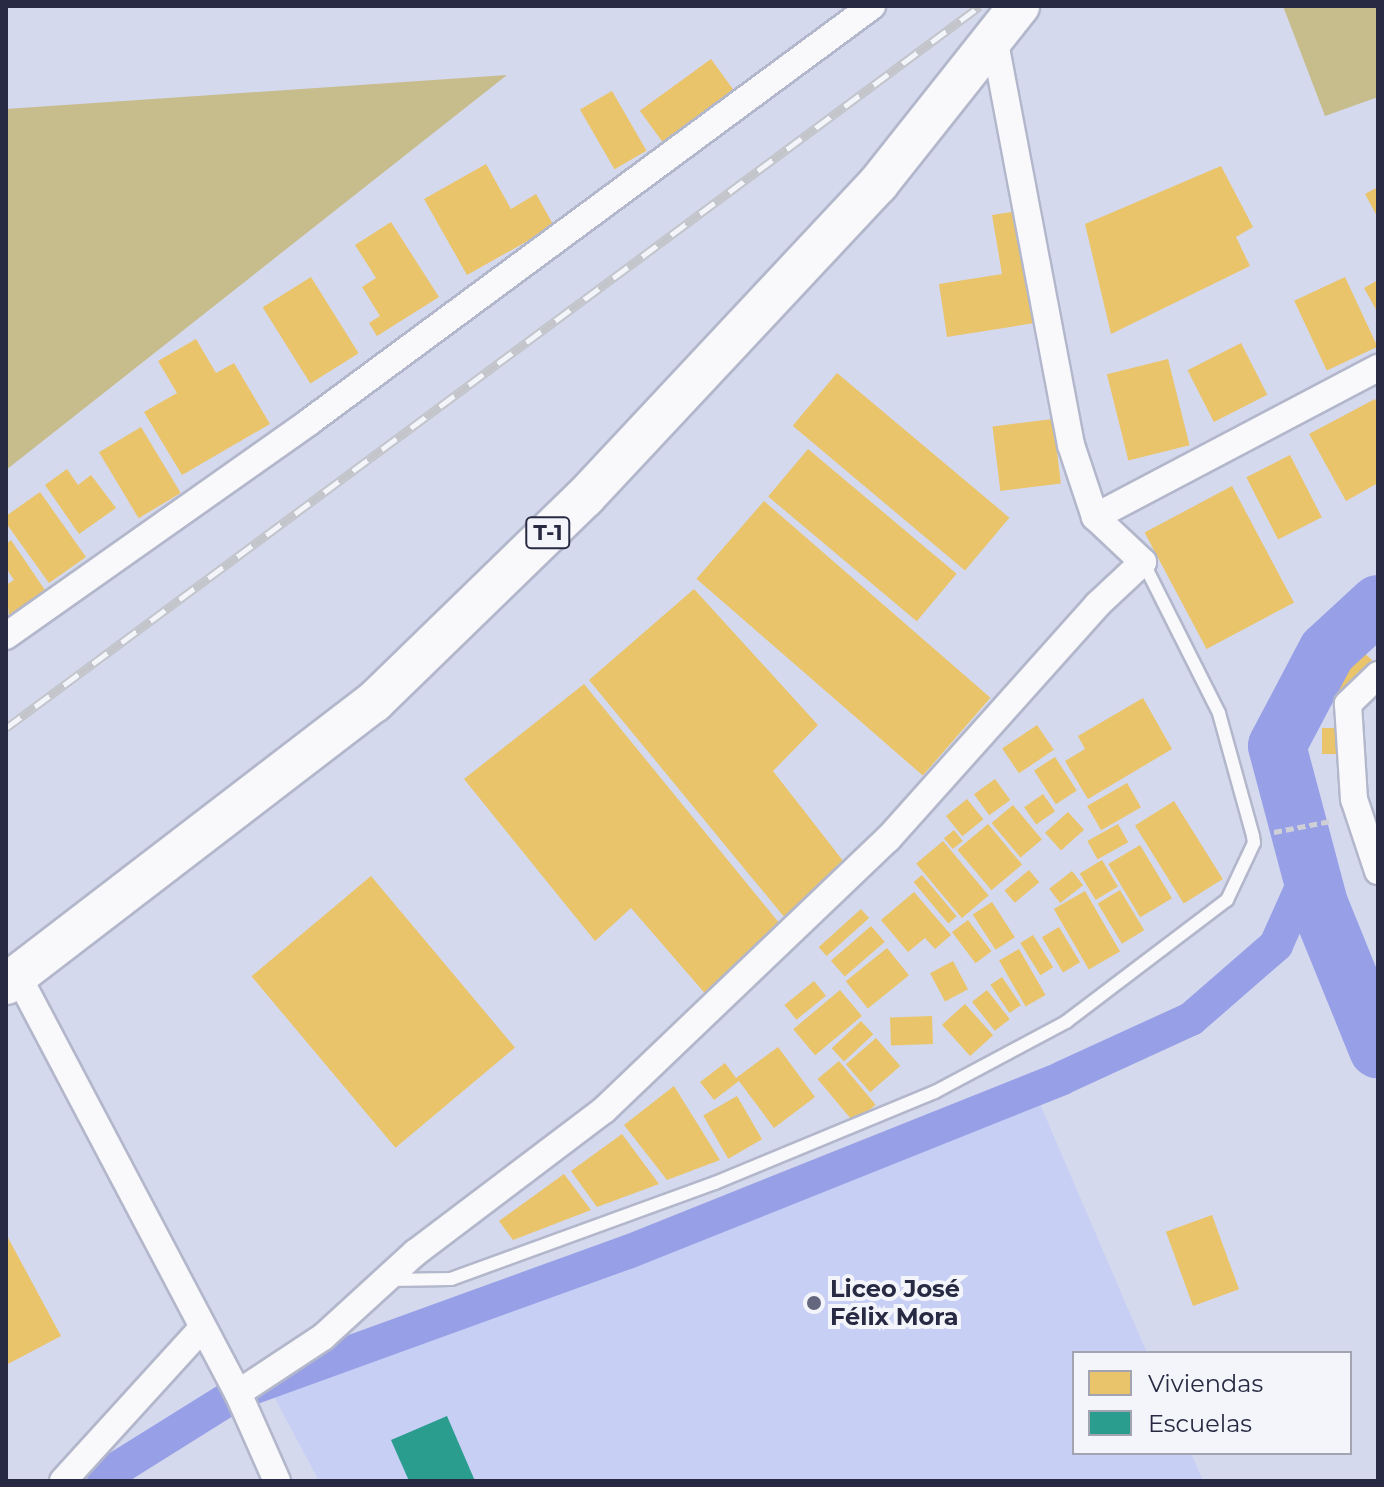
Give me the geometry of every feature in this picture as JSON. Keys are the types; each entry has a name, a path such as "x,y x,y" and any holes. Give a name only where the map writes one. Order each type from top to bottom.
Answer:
{"main road":[{"name":"T-1","path":"12,980 385,691 585,497 878,184 1019,6"}],"street":[{"path":"6,636 309,422 872,6"},
{"path":"238,1393 323,1337 415,1253 604,1110 888,839 1097,605 1143,562 1095,517 1071,445 994,37"},
{"path":"1095,517 1378,368"},
{"path":"1378,675 1348,704 1354,799 1378,871"},
{"path":"12,980 238,1393 277,1481"},
{"path":"63,1481 202,1328"}],"lane":[{"path":"385,1280 451,1279 715,1183 935,1092 1066,1022 1227,900 1254,843 1253,836 1219,713 1143,562"}],"path":[{"path":"1270,833 1343,819"}],"shaded area":[{"path":"1283,6 1378,6 1378,97 1325,116"},
{"path":"507,75 6,470 6,109"},
{"name":"Liceo José Félix Mora","path":"1034,1090 1146,1351 1072,1351 1072,1455 1192,1455 1203,1481 319,1481 273,1395"}],"building: Viviendas":[{"path":"711,59 737,95 666,146 640,111"},
{"path":"612,91 646,151 614,169 580,110"},
{"path":"486,164 511,209 536,194 554,226 467,275 424,199"},
{"path":"1221,166 1253,227 1236,237 1250,266 1111,334 1085,224"},
{"path":"1378,187 1378,218 1365,194"},
{"path":"1024,210 1041,322 947,337 939,284 1002,274 992,215"},
{"path":"391,222 439,297 377,336 369,323 380,316 362,287 376,278 355,245"},
{"path":"311,277 359,353 310,384 263,307"},
{"path":"1345,277 1378,347 1327,370 1294,301"},
{"path":"1378,280 1378,313 1364,288"},
{"path":"196,339 216,373 234,363 270,424 182,475 144,412 177,393 158,361"},
{"path":"1241,343 1267,395 1214,422 1188,370"},
{"path":"1168,359 1190,445 1128,461 1107,374"},
{"path":"837,373 1009,518 965,570 793,426"},
{"path":"1375,399 1378,405 1378,483 1346,501 1309,434"},
{"path":"1053,419 1061,484 1000,491 992,426"},
{"path":"141,427 181,493 139,518 99,452"},
{"path":"808,449 957,574 917,621 768,496"},
{"path":"1290,455 1322,517 1278,540 1246,477"},
{"path":"67,469 78,485 91,475 116,508 79,534 45,485"},
{"path":"1232,486 1294,603 1207,649 1145,532"},
{"path":"40,492 86,557 49,583 6,523 6,516"},
{"path":"764,501 990,698 923,776 696,579"},
{"path":"11,540 47,593 9,617 6,585 14,580 6,568 6,544"},
{"path":"694,589 818,725 773,771 858,880 795,930 589,680"},
{"path":"1359,648 1372,660 1341,693 1328,681"},
{"path":"584,684 789,935 715,1005 631,908 595,941 464,779"},
{"path":"1143,698 1172,749 1088,799 1065,761 1085,749 1078,736"},
{"path":"1037,725 1054,750 1019,773 1002,748"},
{"path":"1322,728 1342,728 1342,754 1322,754"},
{"path":"1055,757 1077,791 1056,804 1034,771"},
{"path":"995,779 1010,800 989,815 974,794"},
{"path":"1127,783 1141,807 1101,830 1087,806"},
{"path":"1043,794 1055,811 1036,824 1024,807"},
{"path":"967,799 983,819 962,836 946,816"},
{"path":"1174,801 1223,879 1184,903 1135,825"},
{"path":"1013,805 1042,839 1020,857 992,823"},
{"path":"1068,812 1084,830 1061,851 1045,833"},
{"path":"988,824 1022,865 991,890 957,850"},
{"path":"1118,824 1128,842 1098,859 1087,841"},
{"path":"954,830 963,841 953,849 944,838"},
{"path":"943,841 989,895 962,918 916,863"},
{"path":"1140,845 1172,898 1140,917 1108,864"},
{"path":"1102,860 1118,887 1096,900 1080,873"},
{"path":"1029,870 1039,882 1015,903 1004,891"},
{"path":"1072,871 1083,885 1060,903 1049,889"},
{"path":"922,875 957,916 948,923 914,882"},
{"path":"371,876 515,1048 395,1148 251,976"},
{"path":"1120,890 1144,930 1122,944 1098,903"},
{"path":"1085,891 1120,952 1089,970 1054,909"},
{"path":"914,892 951,935 935,949 925,938 908,952 881,920"},
{"path":"992,902 1015,937 996,950 973,915"},
{"path":"861,909 869,918 827,956 819,947"},
{"path":"968,920 991,951 975,963 952,932"},
{"path":"871,926 885,942 845,977 831,961"},
{"path":"1059,927 1080,962 1063,972 1042,937"},
{"path":"1033,935 1053,967 1040,975 1020,943"},
{"path":"887,948 909,975 868,1009 846,981"},
{"path":"1019,949 1046,995 1026,1006 999,961"},
{"path":"953,961 968,989 945,1001 930,973"},
{"path":"1002,977 1021,1005 1009,1013 990,985"},
{"path":"814,981 826,996 796,1020 784,1005"},
{"path":"840,990 862,1016 815,1055 793,1029"},
{"path":"987,990 1010,1019 995,1031 972,1002"},
{"path":"965,1004 993,1035 970,1056 942,1025"},
{"path":"932,1016 933,1044 891,1045 890,1017"},
{"path":"861,1021 873,1034 844,1061 832,1048"},
{"path":"876,1038 900,1066 870,1092 846,1064"},
{"path":"778,1047 815,1097 774,1128 739,1081 714,1100 700,1082 725,1063 736,1078"},
{"path":"839,1061 876,1105 854,1123 818,1079"},
{"path":"674,1086 720,1160 667,1180 624,1125"},
{"path":"737,1096 762,1139 728,1159 703,1116"},
{"path":"622,1134 659,1184 597,1207 571,1171"},
{"path":"564,1174 591,1210 513,1240 499,1221"},
{"path":"1212,1215 1239,1289 1193,1306 1166,1232"},
{"path":"6,1234 61,1336 6,1365"}],"building: Escuelas":[{"path":"447,1416 475,1481 409,1481 391,1440"}],"waterway":[{"path":"1378,604 1327,651 1277,746 1319,904 1378,1049"},
{"path":"104,1481 113,1471 238,1393 628,1252 1062,1078 1191,1019 1276,945 1310,869"}],"railway":[{"path":"6,728 980,6"}],"place":[{"name":"Liceo José Félix Mora","path":"814,1303"}]}
